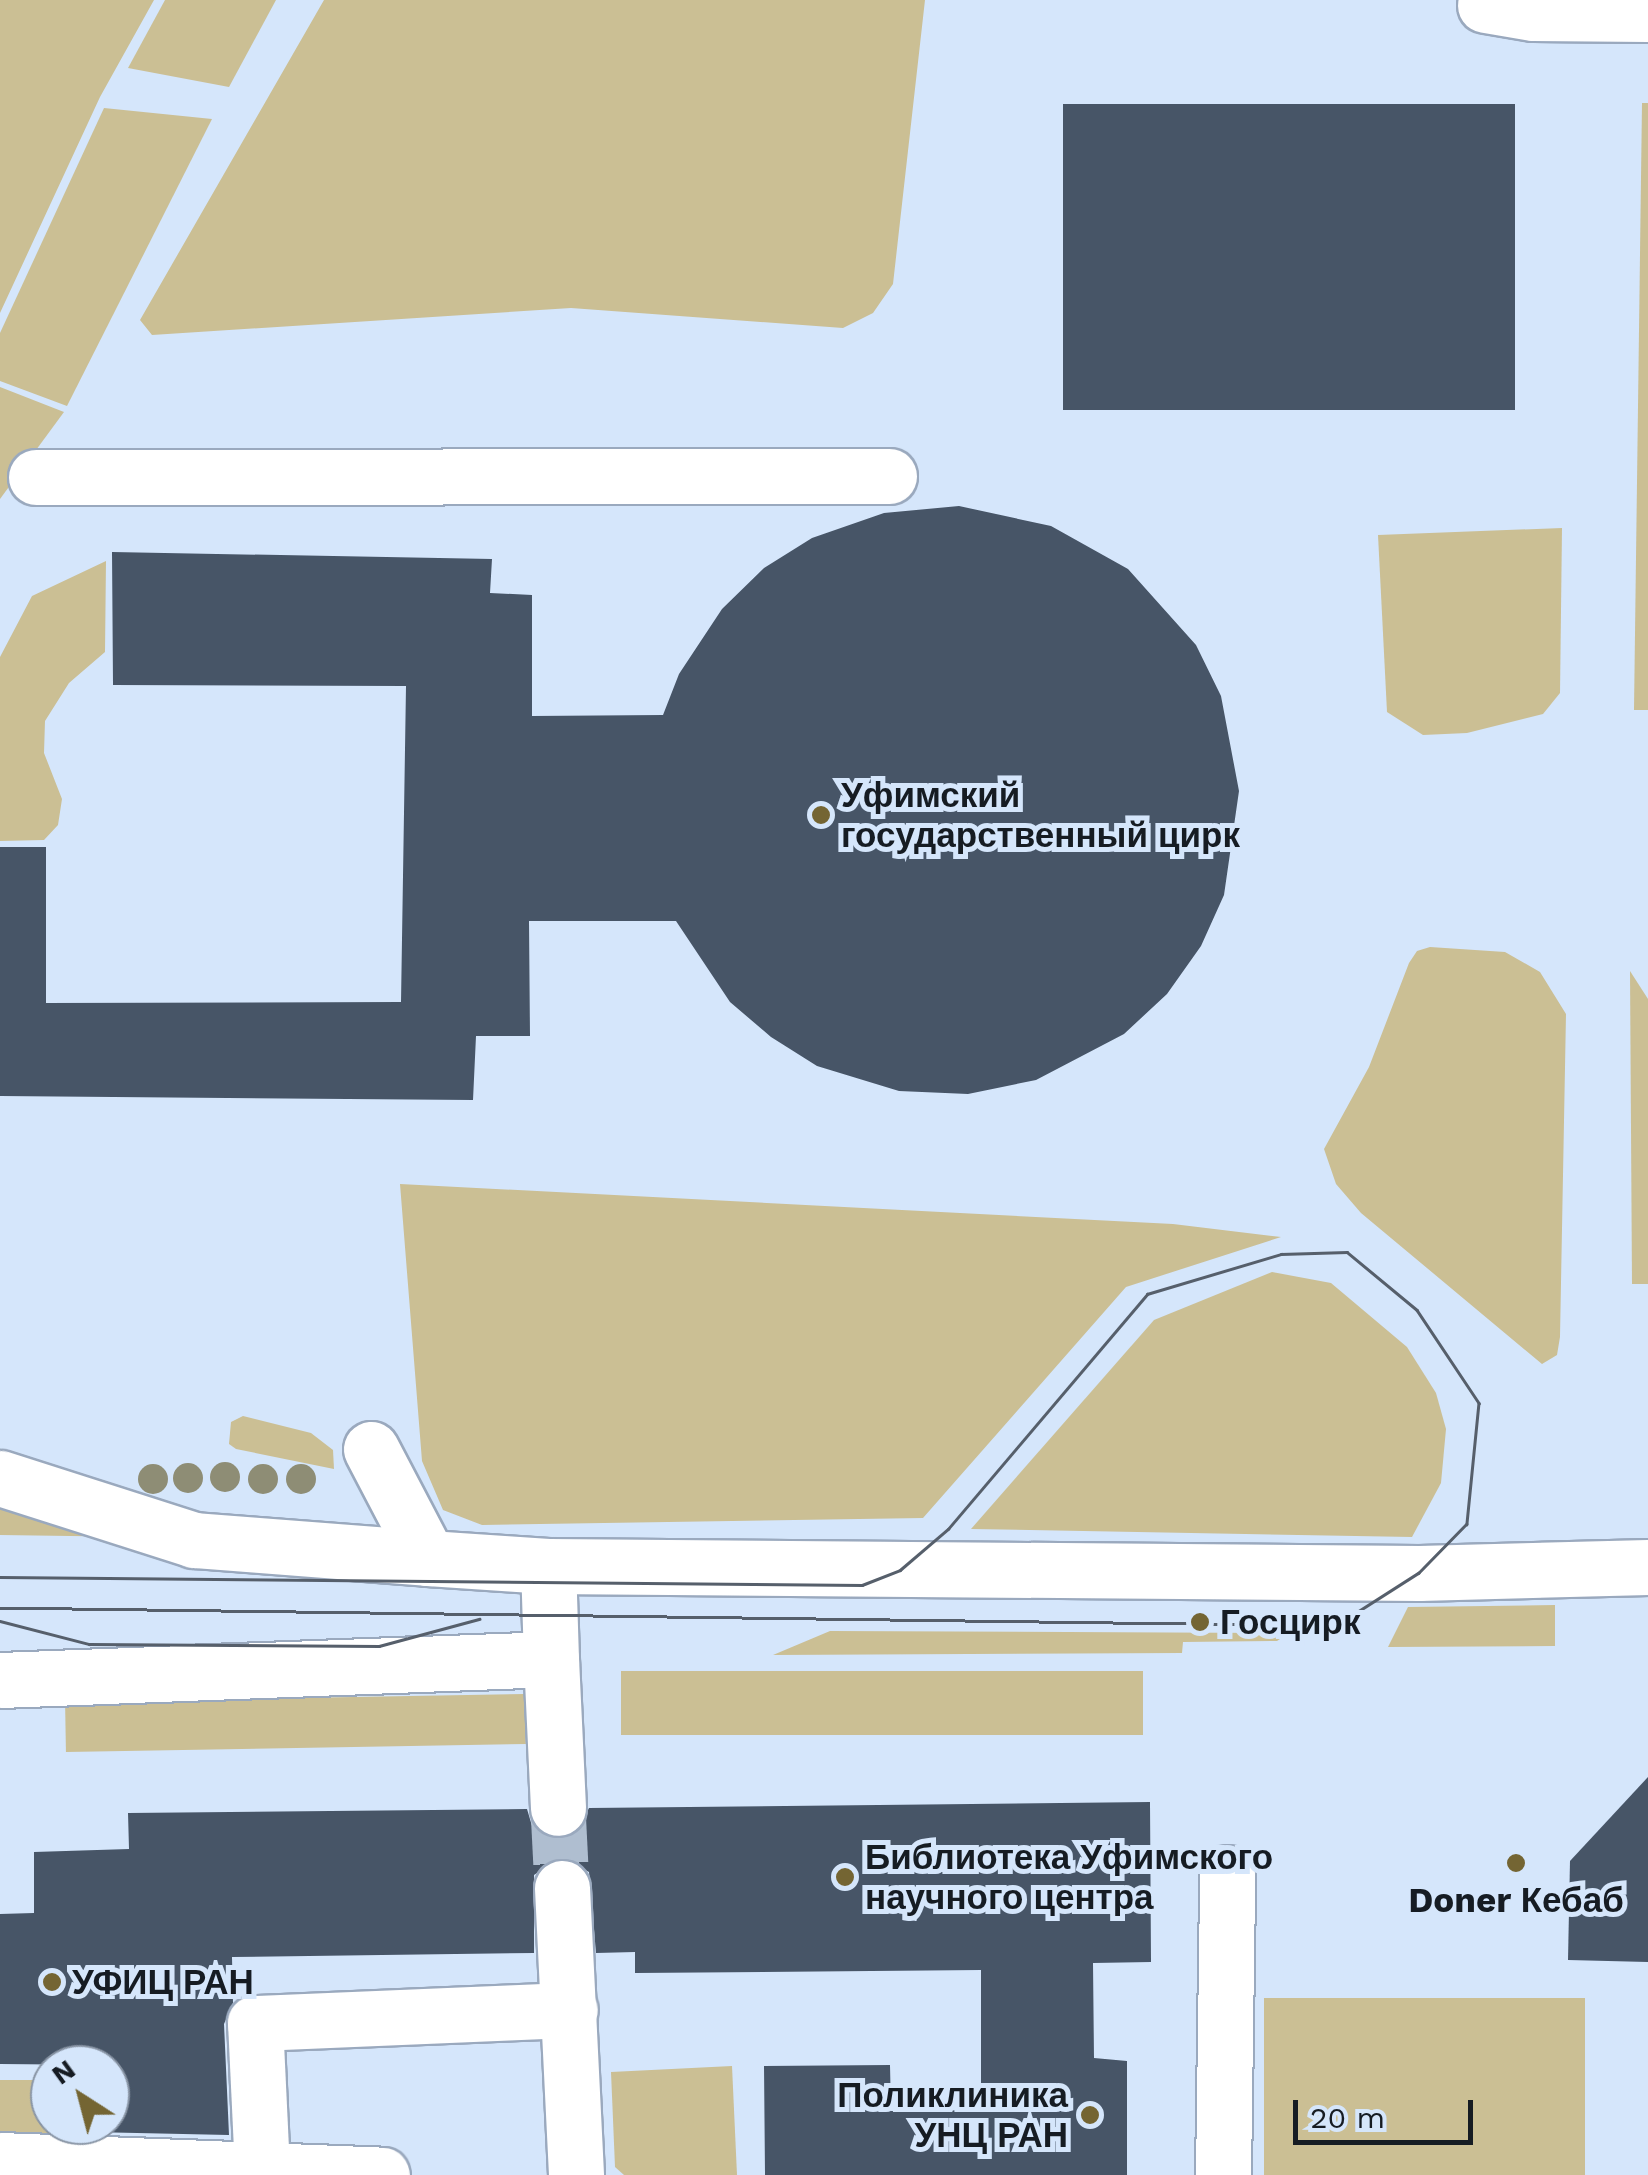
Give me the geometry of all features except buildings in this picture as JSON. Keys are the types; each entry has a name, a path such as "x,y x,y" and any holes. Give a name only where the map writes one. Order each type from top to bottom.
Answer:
{"lane":[{"path":"1485,5 1533,13 1648,14"},
{"path":"36,477 889,476"},
{"path":"370,1449 428,1558"},
{"path":"0,1478 194,1540 548,1566 1419,1573 1648,1567"},
{"path":"548,1566 558,1808"},
{"path":"0,1680 551,1659"},
{"path":"1223,2175 1227,1873"},
{"path":"562,1888 576,2175"},
{"path":"262,2170 256,2023 570,2010"},
{"path":"0,2160 382,2175"}],"shaded area":[{"path":"0,0 154,0 100,97 0,313"},
{"path":"165,0 276,0 229,87 128,68"},
{"path":"324,0 925,0 893,284 873,313 843,328 571,308 152,335 140,320"},
{"path":"1642,103 1648,103 1648,710 1634,710"},
{"path":"104,108 212,119 67,406 0,381 0,333"},
{"path":"0,387 64,412 0,499"},
{"path":"1562,528 1560,693 1543,714 1467,733 1423,735 1387,712 1378,535"},
{"path":"106,561 105,652 69,683 45,721 44,753 62,799 58,825 44,840 0,841 0,657 32,596"},
{"path":"1430,947 1505,952 1540,972 1566,1014 1560,1337 1557,1355 1542,1364 1361,1213 1336,1184 1324,1149 1369,1067 1409,963 1417,951"},
{"path":"1630,971 1648,999 1648,1284 1632,1284"},
{"path":"400,1184 1173,1224 1281,1237 1126,1287 923,1518 482,1525 443,1510 422,1461"},
{"path":"1272,1272 1331,1283 1407,1347 1436,1393 1446,1429 1441,1483 1412,1537 971,1529 1154,1320"},
{"path":"243,1416 311,1433 333,1450 334,1469 236,1449 229,1444 231,1422"},
{"path":"0,1492 141,1537 0,1535"},
{"path":"1555,1605 1555,1646 1388,1647 1408,1607"},
{"path":"830,1631 1289,1633 1277,1641 1183,1642 1182,1653 773,1655"},
{"path":"621,1671 1143,1671 1143,1735 621,1735"},
{"path":"525,1694 526,1744 66,1752 65,1702"},
{"path":"1264,1998 1585,1998 1585,2175 1264,2175"},
{"path":"732,2066 737,2175 624,2175 615,2167 611,2072"},
{"path":"0,2080 30,2080 30,2134 0,2135"}],"tunnel":[{"path":"558,1808 562,1888"}],"tram line":[{"path":"0,1577 862,1585 900,1570 948,1529 1147,1294 1281,1254 1347,1252 1417,1310 1479,1403 1467,1524 1419,1573 1336,1626 0,1608"},
{"path":"0,1621 89,1644 379,1646 479,1619"}],"place":[{"name":"Уфимский государственный цирк","path":"821,815"},
{"name":"Госцирк","path":"1200,1622"},
{"name":"Doner Кебаб","path":"1516,1863"},
{"name":"Библиотека Уфимского научного центра","path":"845,1877"},
{"name":"УФИЦ РАН","path":"52,1982"},
{"name":"Поликлиника УНЦ РАН","path":"1090,2115"}]}
